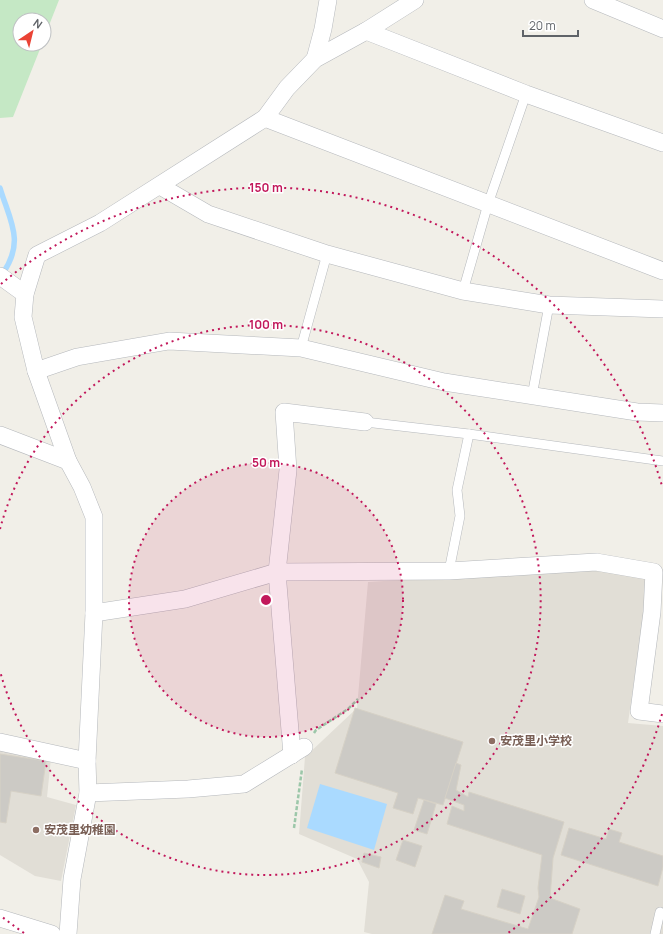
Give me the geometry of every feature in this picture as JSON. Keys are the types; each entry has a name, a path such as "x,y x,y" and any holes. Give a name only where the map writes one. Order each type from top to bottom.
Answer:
{"street":[{"path":"315,59 328,0"},
{"path":"68,934 72,879 88,793 87,760 94,613 94,517 82,487 68,461 36,371 23,317 25,294 36,255 100,223 265,118 287,88 315,59 366,31 415,0"},
{"path":"595,0 663,29"},
{"path":"366,31 526,94 663,143"},
{"path":"265,118 663,271"},
{"path":"160,186 208,214 327,254 463,291 549,305 663,309"},
{"path":"0,276 25,294"},
{"path":"36,371 77,357 168,341 301,348 444,382 637,412 663,413"},
{"path":"88,793 188,789 244,784 298,751 277,572 288,470 284,412 365,422"},
{"path":"0,435 68,461"},
{"path":"94,613 185,598 277,572 449,571 596,562 654,572 657,623 639,711 663,714"},
{"path":"0,742 87,760"},
{"path":"0,918 52,934"}],"lane":[{"path":"463,291 488,204 526,94"},
{"path":"301,348 327,254"},
{"path":"532,396 549,305"},
{"path":"365,422 469,434 663,461"},
{"path":"449,571 460,516 457,490 469,434"},
{"path":"655,934 660,912"}],"path":[{"path":"294,828 298,751 316,730 333,719 358,699"}],"shaded area":[{"name":"安茂里小学校","path":"593,568 644,575 648,582 628,723 663,726 663,934 372,934 364,932 369,882 357,859 299,834 305,757 357,708 368,582"},
{"name":"安茂里幼稚園","path":"0,750 51,758 47,797 76,805 61,881 35,876 0,855"}],"green space":[{"path":"0,0 59,0 52,18 52,12 12,12 12,52 39,52 13,117 0,118"}],"water":[{"path":"320,784 387,804 374,850 307,828"}],"building":[{"path":"355,708 463,742 443,805 418,798 413,814 393,808 398,793 335,773"},
{"path":"0,754 46,761 41,796 11,791 6,823 0,822"},
{"path":"456,763 461,765 456,790 468,797 469,792 564,822 553,858 550,898 580,909 572,934 432,934 445,895 464,901 461,909 528,929 539,897 538,888 542,855 447,824 452,806 464,811 464,805 445,798"},
{"path":"424,800 436,804 427,834 414,830"},
{"path":"569,828 606,839 609,829 622,833 619,842 663,856 663,867 658,886 561,855"},
{"path":"403,840 422,846 415,867 396,860"},
{"path":"364,853 381,857 379,868 362,862"},
{"path":"502,889 525,896 520,914 497,907"}],"waterway":[{"path":"0,188 14,231 13,251 10,262 3,273"}],"place":[{"name":"安茂里小学校","path":"492,741"},
{"name":"安茂里幼稚園","path":"36,830"}]}
